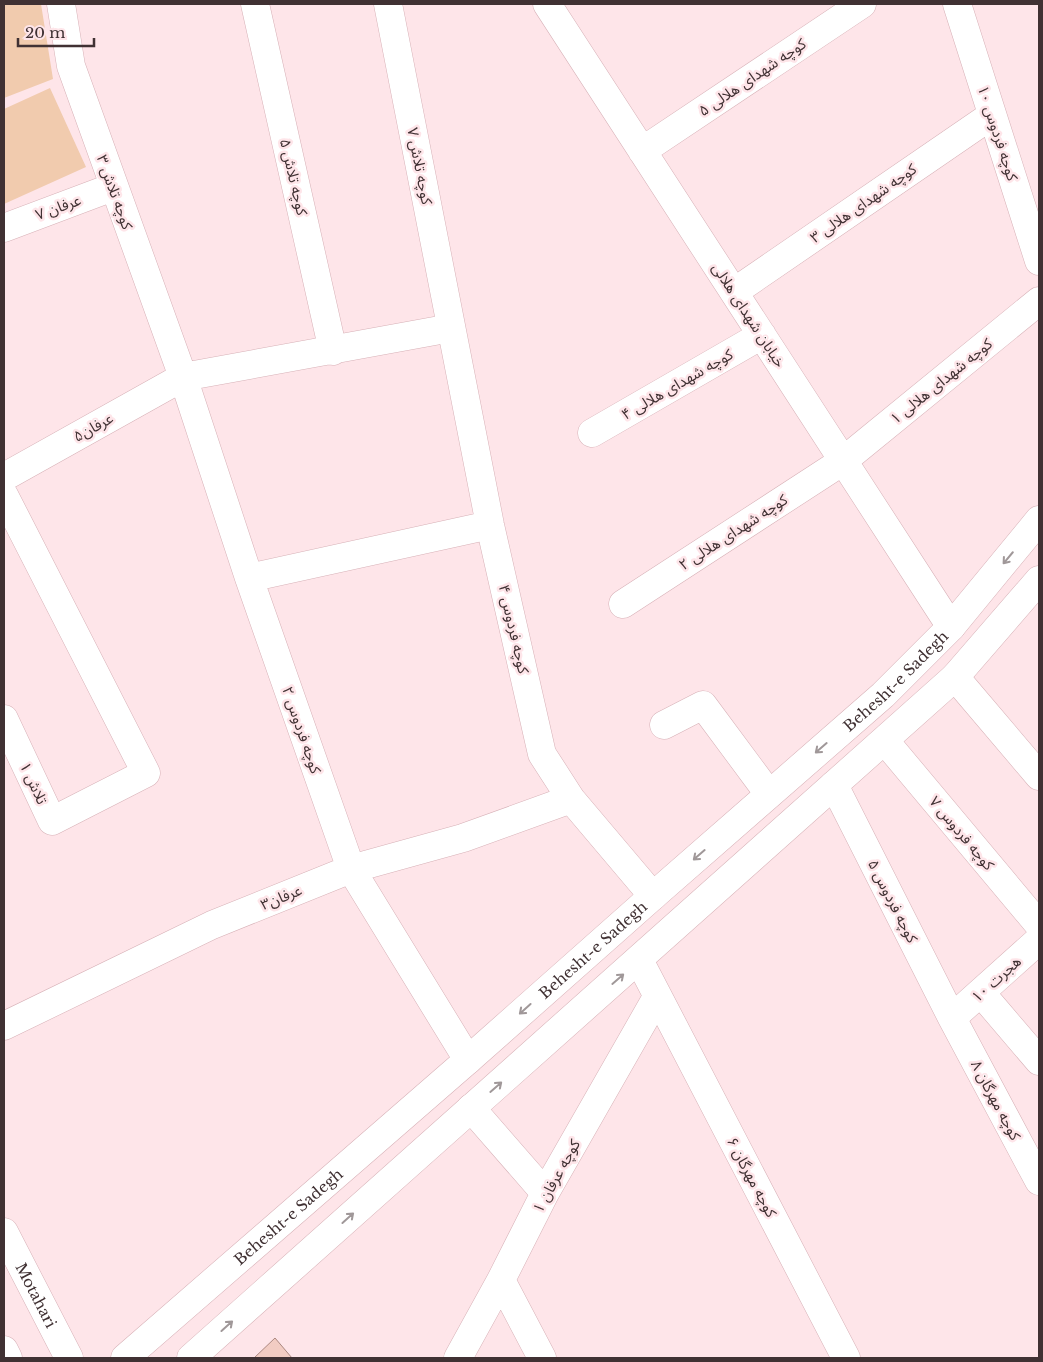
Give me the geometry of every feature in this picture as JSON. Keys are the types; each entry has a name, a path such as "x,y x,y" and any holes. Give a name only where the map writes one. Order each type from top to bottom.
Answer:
{"street":[{"name":"کوچه تلاش ۳","path":"60,4 71,66 183,377"},
{"name":"کوچه تلاش ۵","path":"255,4 333,351"},
{"name":"کوچه تلاش ۷","path":"388,4 451,328"},
{"name":"خیابان شهدای هلالی","path":"547,4 951,627"},
{"name":"کوچه شهدای هلالی ۵","path":"642,151 862,4"},
{"name":"کوچه فردوس ۱۰","path":"957,4 1039,261"},
{"name":"کوچه شهدای هلالی ۳","path":"734,292 992,114"},
{"name":"عرفان ۷","path":"4,228 113,187"},
{"name":"کوچه شهدای هلالی ۱","path":"843,461 1039,301"},
{"name":"عرفان۵","path":"4,477 183,377 451,328"},
{"name":"کوچه فردوس ۴","path":"451,328 490,525 542,754 571,798 653,896"},
{"name":"کوچه شهدای هلالی ۴","path":"592,433 762,335"},
{"name":"کوچه فردوس ۲","path":"183,377 249,578 351,869 468,1060"},
{"name":"کوچه شهدای هلالی ۲","path":"623,604 843,461"},
{"name":"تلاش ۱","path":"4,495 146,773 52,821 4,719"},
{"name":"Behesht-e Sadegh","path":"126,1358 883,695 951,627 1039,520"},
{"path":"249,578 490,525"},
{"path":"191,1358 834,784 885,741 955,677 1037,589"},
{"path":"955,677 1039,776"},
{"path":"664,725 703,706 769,794"},
{"name":"کوچه فردوس ۷","path":"885,741 1039,925"},
{"name":"کوچه فردوس ۵","path":"834,784 952,1018"},
{"name":"عرفان۳","path":"4,1026 212,925 351,869 463,838 571,798"},
{"name":"هجرت ۱۰","path":"952,1018 1039,940"},
{"name":"کوچه مهرگان ۶","path":"639,960 846,1358"},
{"path":"980,993 1039,1062"},
{"name":"کوچه عرفان ۱","path":"458,1358 501,1280 545,1193 657,996"},
{"name":"کوچه مهرگان ۸","path":"952,1018 1039,1181"},
{"path":"472,1108 545,1193"},
{"path":"365,1150 390,1181"},
{"name":"Motahari","path":"4,1232 69,1358"},
{"path":"501,1280 542,1358"},
{"path":"4,1350 8,1358"}],"shaded area":[{"path":"4,4 41,4 53,79 4,98"},
{"path":"50,88 86,167 4,204 4,109"}],"building":[{"path":"275,1338 292,1358 254,1358"}]}
